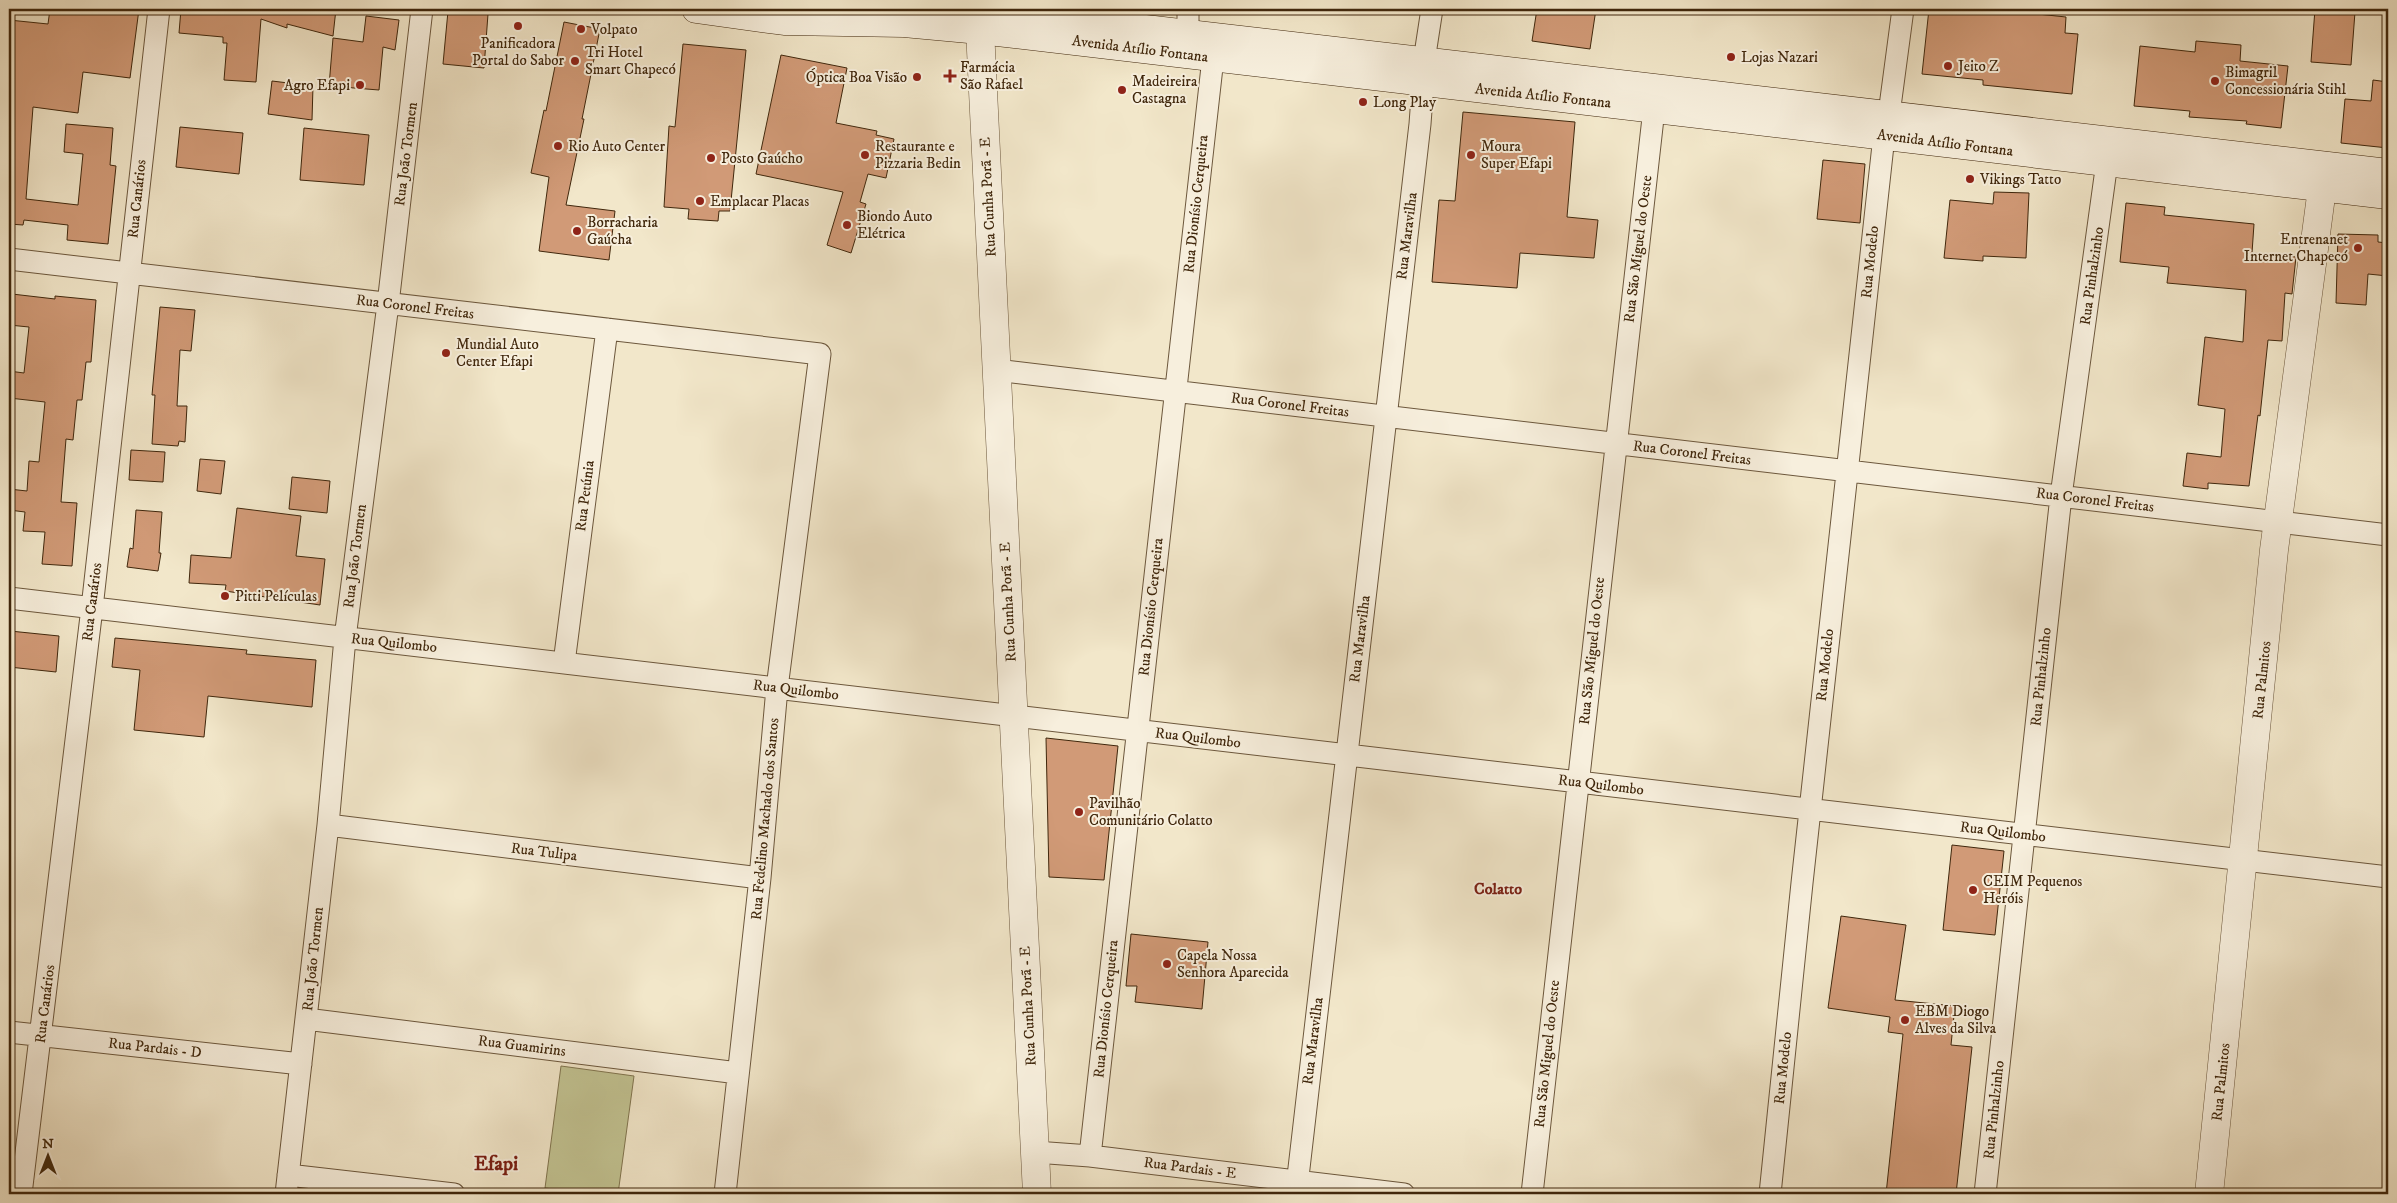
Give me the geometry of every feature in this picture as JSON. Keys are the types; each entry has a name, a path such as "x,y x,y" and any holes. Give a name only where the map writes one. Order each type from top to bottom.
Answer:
{"main road":[{"name":"Avenida Atílio Fontana","path":"696,9 904,23 978,14 1188,21 1424,72 1654,109 1887,125 2107,162 2323,176 2388,173"},
{"name":"Avenida Atílio Fontana","path":"978,14 1213,58 1424,72 1887,125 2323,176 2388,195"},
{"name":"Rua Cunha Porã - E","path":"978,14 1037,1194"},
{"name":"Rua Palmitos","path":"2209,1194 2278,522 2323,176"}],"street":[{"name":"Rua Canários","path":"21,1194 92,608 159,9"},
{"name":"Rua João Tormen","path":"287,1185 328,825 344,638 388,304 422,9"},
{"name":"Rua Maravilha","path":"1296,1188 1432,9"},
{"name":"Rua Modelo","path":"1770,1194 1846,471 1887,125 1903,9"},
{"name":"Rua Dionísio Cerqueira","path":"1090,1156 1174,392 1213,58"},
{"name":"Rua São Miguel do Oeste","path":"1532,1194 1654,109"},
{"name":"Rua Pinhalzinho","path":"1985,1194 2061,496 2107,162"},
{"name":"Rua Coronel Freitas","path":"9,259 820,354"},
{"name":"Rua Petúnia","path":"564,663 607,329"},
{"name":"Rua Fedelino Machado dos Santos","path":"725,1194 760,878 777,688 820,354"},
{"name":"Rua Coronel Freitas","path":"996,370 2388,535"},
{"name":"Rua Quilombo","path":"9,598 2388,877"},
{"name":"Rua Tulipa","path":"328,825 760,878"},
{"name":"Rua Guamirins","path":"306,1019 738,1073"},
{"name":"Rua Pardais - D","path":"9,1032 301,1064"},
{"name":"Rua Pardais - E","path":"1035,1152 1090,1156 1296,1188 1404,1194"},
{"path":"287,1185 454,1194"}],"green space":[{"path":"561,1066 634,1076 618,1194 592,1194 545,1188"}],"building":[{"path":"50,9 139,9 130,78 83,72 78,113 33,107 26,199 78,205 83,154 64,152 66,124 113,128 110,165 116,166 108,244 67,240 68,225 24,220 23,225 9,224 11,135 9,135 9,20 48,24"},
{"path":"181,9 336,9 333,36 287,24 287,28 261,19 256,82 224,80 227,43 223,43 223,37 179,33"},
{"path":"1537,9 1596,9 1590,49 1532,41"},
{"path":"1929,9 1990,9 2066,17 2065,33 2078,34 2072,94 1983,85 1983,80 1922,74"},
{"path":"2315,9 2355,12 2351,65 2311,62"},
{"path":"448,11 488,14 484,68 443,64"},
{"path":"366,16 399,20 395,50 383,47 379,90 329,86 333,38 363,42"},
{"path":"564,22 600,29 566,205 615,211 609,260 539,251 549,177 531,173"},
{"path":"2196,41 2241,45 2240,61 2288,66 2281,128 2246,124 2247,121 2189,117 2190,111 2134,106 2140,46 2195,52"},
{"path":"683,44 746,50 730,211 719,211 718,221 688,219 689,209 664,207 669,126 675,127"},
{"path":"781,55 847,68 836,123 877,131 876,135 894,139 886,178 868,174 860,202 866,204 851,253 827,245 843,192 756,174"},
{"path":"2373,80 2388,82 2388,148 2341,143 2345,99 2371,101"},
{"path":"272,81 313,86 312,120 268,114"},
{"path":"1463,112 1575,122 1567,217 1598,220 1594,258 1520,253 1517,288 1432,282 1439,200 1455,201"},
{"path":"180,127 243,133 239,174 176,167"},
{"path":"304,128 369,135 364,185 300,180"},
{"path":"1823,160 1865,164 1860,223 1817,219"},
{"path":"1994,192 2029,193 2026,258 1983,256 1983,261 1944,258 1950,200 1993,204"},
{"path":"2126,203 2165,207 2164,215 2254,224 2252,253 2296,257 2292,294 2285,293 2282,341 2268,340 2260,416 2258,415 2249,486 2208,483 2208,489 2183,486 2187,453 2221,457 2225,409 2198,405 2205,337 2243,342 2246,290 2167,283 2169,267 2120,262"},
{"path":"2338,234 2378,235 2378,242 2388,243 2388,276 2368,274 2366,305 2336,303"},
{"path":"12,294 55,299 55,296 96,300 91,362 86,362 82,400 77,400 73,440 66,439 61,502 77,503 72,566 42,564 45,532 23,531 25,512 9,510 9,489 27,491 29,461 39,462 45,402 9,398 9,371 24,373 29,327 9,325"},
{"path":"160,307 195,310 191,351 180,350 177,406 187,406 185,442 179,441 178,446 152,444 155,395 152,395"},
{"path":"131,450 165,452 163,482 129,480"},
{"path":"200,459 225,461 221,494 197,491"},
{"path":"292,477 330,481 327,513 289,509"},
{"path":"237,508 301,516 296,556 325,559 320,605 225,591 226,585 189,583 191,555 231,558"},
{"path":"136,510 162,512 159,553 161,553 158,571 127,567 130,548 133,549"},
{"path":"10,631 59,636 56,672 9,667"},
{"path":"115,638 247,650 246,654 316,660 312,707 208,696 204,737 134,730 140,670 112,667"},
{"name":"Pavilhão Comunitário Colatto","path":"1046,738 1118,746 1104,880 1049,877"},
{"name":"CEIM Pequenos Heróis","path":"1952,845 2004,851 1995,935 1943,930"},
{"path":"1841,916 1906,925 1895,1000 1955,1006 1951,1045 1972,1047 1956,1194 1886,1194 1903,1034 1888,1032 1890,1017 1828,1008"},
{"name":"Capela Nossa Senhora Aparecida","path":"1131,934 1208,942 1202,1009 1135,1002 1137,986 1126,986"}],"place":[{"name":"Panificadora Portal do Sabor","path":"518,26"},
{"name":"Volpato","path":"581,29"},
{"name":"Lojas Nazari","path":"1731,57"},
{"name":"Tri Hotel Smart Chapecó","path":"575,61"},
{"name":"Jeito Z","path":"1948,66"},
{"name":"Farmácia São Rafael","path":"950,76"},
{"name":"Óptica Boa Visão","path":"917,77"},
{"name":"Bimagril Concessionária Stihl","path":"2215,81"},
{"name":"Agro Efapi","path":"360,85"},
{"name":"Madeireira Castagna","path":"1122,90"},
{"name":"Long Play","path":"1363,102"},
{"name":"Rio Auto Center","path":"558,146"},
{"name":"Restaurante e Pizzaria Bedin","path":"865,155"},
{"name":"Moura Super Efapi","path":"1471,155"},
{"name":"Posto Gaúcho","path":"711,158"},
{"name":"Vikings Tatto","path":"1970,179"},
{"name":"Emplacar Placas","path":"700,201"},
{"name":"Biondo Auto Elétrica","path":"847,225"},
{"name":"Borracharia Gaúcha","path":"577,231"},
{"name":"Entrenanet Internet Chapecó","path":"2358,248"},
{"name":"Mundial Auto Center Efapi","path":"446,353"},
{"name":"Pitti Películas","path":"225,596"},
{"name":"Pavilhão Comunitário Colatto","path":"1079,812"},
{"name":"CEIM Pequenos Heróis","path":"1973,890"},
{"name":"Capela Nossa Senhora Aparecida","path":"1167,964"},
{"name":"EBM Diogo Alves da Silva","path":"1905,1020"}],"district":[{"name":"Colatto","path":"1498,889"},
{"name":"Efapi","path":"496,1164"}]}
